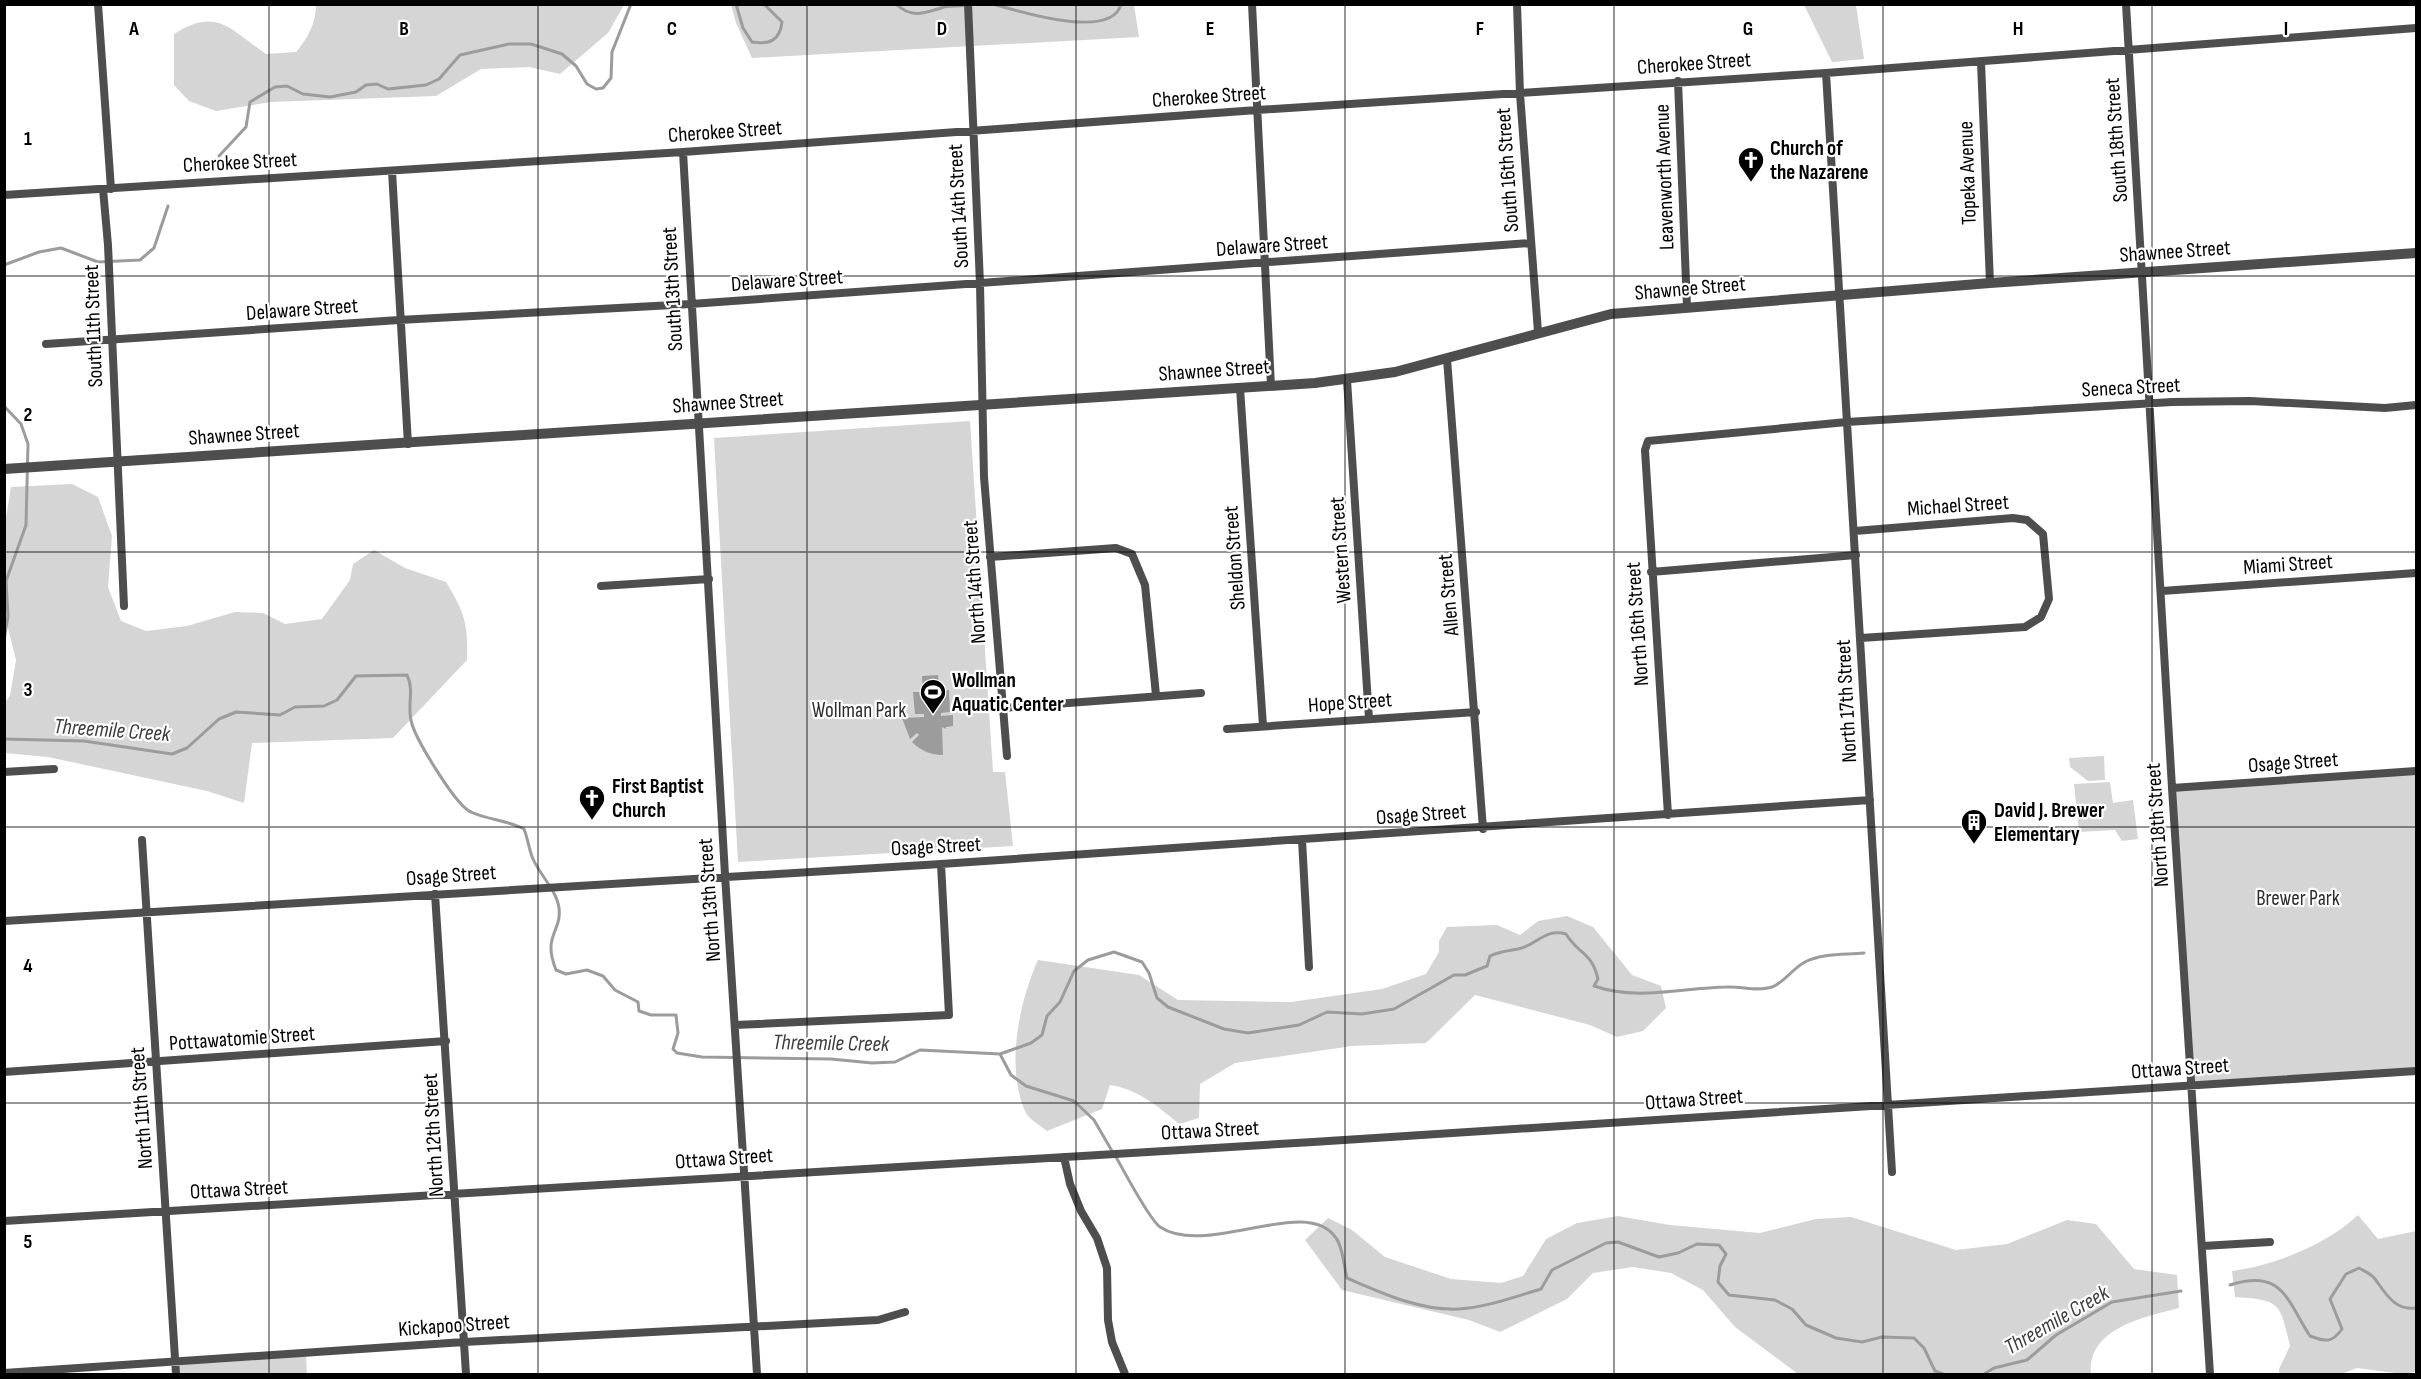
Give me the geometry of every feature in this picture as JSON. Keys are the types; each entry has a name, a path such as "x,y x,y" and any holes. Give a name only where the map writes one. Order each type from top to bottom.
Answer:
{"street":[{"name":"South 11th Street","path":"98,4 118,462"},
{"path":"1252,4 1271,386"},
{"name":"South 16th Street","path":"1517,4 1520,94 1538,332"},
{"name":"South 18th Street","path":"2126,4 2142,272"},
{"name":"South 14th Street","path":"968,7 984,405"},
{"name":"Cherokee Street","path":"4,195 683,152 1257,110 1826,73 2416,27"},
{"name":"Topeka Avenue","path":"1981,62 1990,283"},
{"name":"North 17th Street","path":"1826,73 1838,296 1857,555 1892,1172"},
{"name":"Leavenworth Avenue","path":"1678,81 1687,307"},
{"name":"South 13th Street","path":"683,152 698,424"},
{"path":"392,171 408,444"},
{"name":"Delaware Street","path":"46,344 399,320 691,304 1531,243"},
{"name":"Shawnee Street","path":"4,469 1347,380 1395,372 1447,359 1538,332 1611,314 1990,283 2416,253"},
{"name":"North 18th Street","path":"2142,272 2172,788 2210,1374"},
{"name":"Allen Street","path":"1447,359 1476,712 1483,828"},
{"name":"Western Street","path":"1347,380 1369,719"},
{"name":"Sheldon Street","path":"1240,388 1263,726"},
{"name":"Seneca Street","path":"1658,439 1847,422 2149,403 2250,401 2385,408 2416,405"},
{"name":"North 14th Street","path":"984,405 984,477 1007,756"},
{"name":"North 13th Street","path":"698,424 757,1374"},
{"name":"North 16th Street","path":"1658,439 1648,441 1645,450 1668,815"},
{"path":"118,462 124,606"},
{"name":"Michael Street","path":"1855,531 2013,518 2027,520 2043,534 2048,586 2046,608 2041,617 2025,627 1861,638"},
{"path":"990,557 1116,548 1132,554 1145,585 1156,695"},
{"path":"1651,572 1857,555"},
{"name":"Miami Street","path":"2162,591 2416,573"},
{"path":"601,586 709,579"},
{"path":"1002,708 1201,693"},
{"name":"Hope Street","path":"1227,729 1476,712"},
{"path":"4,772 54,769"},
{"name":"Osage Street","path":"2172,788 2416,771"},
{"name":"Osage Street","path":"4,921 725,875 941,864 1870,800"},
{"name":"North 11th Street","path":"142,840 176,1374"},
{"path":"1302,840 1309,967"},
{"path":"735,1025 949,1015 941,864"},
{"name":"North 12th Street","path":"435,894 466,1374"},
{"name":"Pottawatomie Street","path":"4,1072 446,1041"},
{"name":"Ottawa Street","path":"4,1221 1099,1155 2416,1071"},
{"path":"1064,1157 1070,1185 1081,1211 1097,1238 1107,1268 1108,1320 1112,1341 1125,1374"},
{"path":"2203,1246 2270,1242"},
{"name":"Kickapoo Street","path":"4,1373 464,1342 878,1320 905,1312"}],"green space":[{"path":"316,4 624,5 608,33 560,74 529,67 481,69 436,96 271,102 216,111 189,101 174,85 174,34 202,22 213,22 233,30 266,54 296,52 311,30"},
{"path":"731,5 1134,5 1139,37 752,58 736,23"},
{"path":"1804,5 1856,5 1864,59 1832,62"},
{"name":"Wollman Park","path":"970,421 993,772 1005,772 1013,846 738,862 714,438"},
{"path":"72,484 98,497 112,536 108,587 121,621 146,631 187,626 235,612 263,613 285,624 322,619 350,580 353,564 374,550 405,568 446,582 464,619 467,660 393,738 252,743 244,803 207,791 48,757 5,753 5,702 10,696 16,660 4,612 5,524 11,487"},
{"path":"2104,756 2105,780 2088,781 2070,767 2069,758"},
{"name":"Brewer Park","path":"2416,771 2416,1071 2193,1085 2172,788"},
{"path":"2110,782 2113,803 2133,800 2138,839 2122,841 2115,830 2079,832 2074,784"},
{"path":"1567,916 1593,927 1632,975 1661,986 1666,1008 1643,1031 1617,1037 1590,1025 1475,995 1426,1043 1352,1046 1235,1063 1200,1084 1199,1118 1179,1124 1138,1094 1110,1085 1102,1109 1047,1131 1028,1116 1020,1096 1016,1076 1017,1036 1025,995 1038,960 1139,975 1178,1000 1291,1002 1382,989 1426,974 1439,952 1439,941 1447,927 1497,925 1520,935 1538,921"},
{"path":"2358,1215 2378,1239 2416,1231 2416,1372 2402,1374 2357,1368 2341,1374 2279,1374 2279,1369 2290,1346 2284,1320 2276,1306 2270,1302 2235,1297 2232,1271 2265,1264 2299,1252 2346,1226"},
{"path":"1618,1216 1670,1225 1760,1233 1816,1219 1851,1217 1956,1250 2007,1244 2067,1220 2096,1224 2134,1269 2177,1275 2179,1308 2135,1321 2108,1335 2098,1346 2092,1358 2091,1374 1798,1374 1735,1327 1703,1290 1671,1273 1633,1267 1593,1273 1567,1299 1500,1332 1469,1320 1342,1290 1305,1240 1328,1218 1352,1230 1385,1257 1451,1279 1501,1283 1523,1276 1546,1239 1577,1223"},
{"path":"306,1353 307,1374 176,1374 175,1361"}],"shaded area":[{"name":"Wollman Aquatic Center","path":"938,675 939,691 949,690 950,712 941,713 941,716 953,715 953,726 946,727 946,729 942,727 943,755 926,752 915,745 912,742 919,735 917,733 910,739 902,718 924,717 924,714 915,714 913,692 923,692 922,676"}],"waterway":[{"path":"219,156 246,127 250,102 275,87 287,86 303,94 330,97 356,92 366,85 377,84 388,89 426,85 439,79 460,55 509,44 531,44 562,54 576,66 587,84 596,89 603,88 611,78 612,52 631,4"},
{"path":"736,4 743,28 752,42 758,43 773,40 779,33 782,22 764,4"},
{"path":"896,4 907,12 913,13 965,5"},
{"path":"993,4 1042,17 1083,22 1101,21 1114,15 1121,4"},
{"path":"4,265 39,252 61,248 98,262 140,260 154,248 168,206"},
{"path":"4,406 21,424 28,444 26,525 6,581 8,616 4,640"},
{"name":"Threemile Creek","path":"4,739 84,741 172,754 187,748 219,719 236,712 280,715 295,707 324,706 337,700 356,676 407,675 410,687 410,718 415,732 429,758 456,798 471,812 524,829 533,859 558,902 558,923 551,949 556,970 566,974 587,970 603,976 615,990 638,1002 639,1011 651,1015 676,1015 678,1033 673,1049 677,1053 702,1057 831,1059 872,1063 895,1062 920,1050 1000,1054 1011,1075 1026,1086 1074,1101 1094,1120 1112,1151"},
{"path":"1000,1054 1031,1043 1042,1035 1047,1016 1060,1002 1074,971 1088,960 1114,952 1142,962 1149,973 1157,998 1168,1007 1224,1029 1248,1033 1299,1025 1327,1012 1362,1014 1394,1009 1454,975 1465,975 1487,966 1490,956 1525,947 1552,933 1566,934 1592,963 1598,979 1594,986 1627,993 1660,993 1726,987 1755,989 1772,987 1812,959 1864,953"},
{"name":"Threemile Creek","path":"1116,1157 1143,1205 1160,1227 1180,1235 1203,1236 1280,1223 1303,1222 1322,1226 1338,1242 1347,1278 1402,1300 1430,1307 1469,1308 1541,1289 1552,1270 1606,1243 1618,1242 1659,1257 1678,1253 1697,1244 1719,1245 1726,1254 1720,1266 1718,1282 1729,1295 1775,1300 1792,1309 1806,1325 1836,1338 1862,1342 1882,1337 1914,1338 1924,1348 1935,1371 1943,1374"},
{"name":"Threemile Creek","path":"2230,1285 2248,1281 2273,1284 2289,1300 2310,1336 2325,1340 2332,1339 2342,1329 2330,1299 2346,1274 2359,1268 2374,1277 2387,1296 2397,1304 2402,1307 2416,1308"},
{"name":"Threemile Creek","path":"1984,1374 1994,1368 2027,1360 2056,1335 2112,1302 2181,1291"}],"place":[{"name":"Church of the Nazarene","path":"1751,183"},
{"name":"Wollman Aquatic Center","path":"933,715"},
{"name":"First Baptist Church","path":"592,821"},
{"name":"David J. Brewer Elementary","path":"1974,845"}]}
